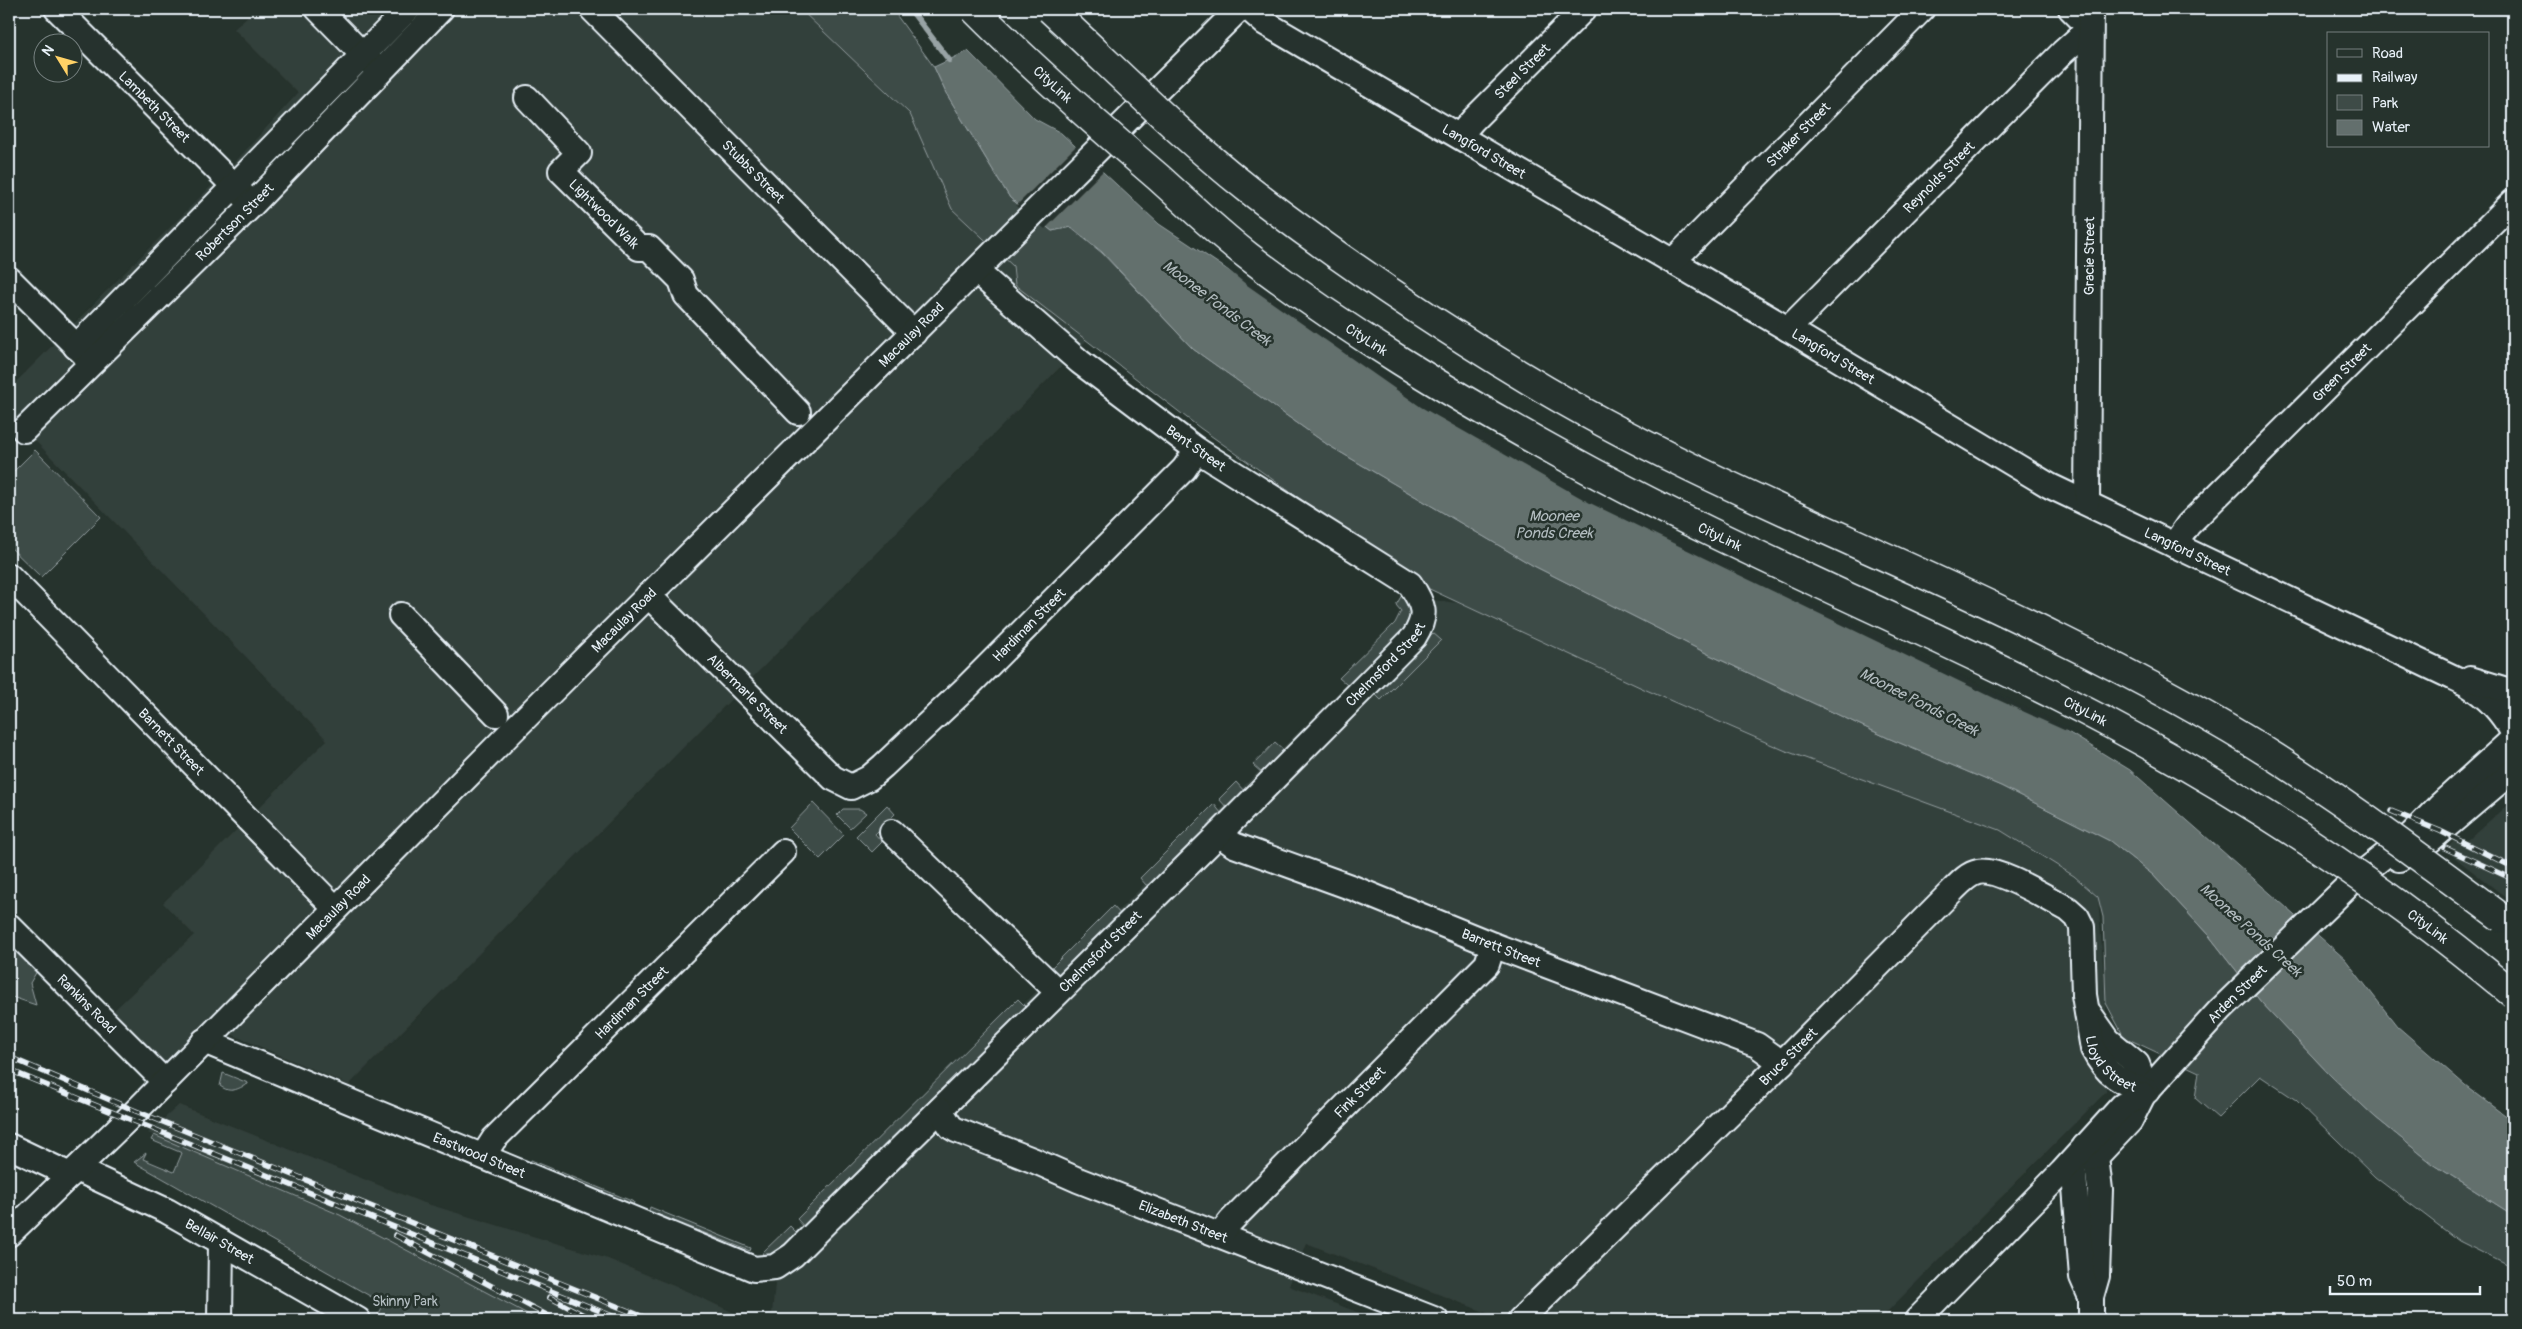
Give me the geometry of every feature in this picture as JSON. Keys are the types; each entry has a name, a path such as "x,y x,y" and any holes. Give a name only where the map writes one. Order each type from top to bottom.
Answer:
{"highway":[{"name":"CityLink","path":"974,9 1030,65 1247,255 1392,356 1560,454 1630,492 2055,695 2219,785 2352,870 2452,943 2513,994"},
{"path":"1050,9 1209,157 1248,189 1378,284 1529,380 1629,436 1742,491 2056,636 2168,695 2274,756 2391,837 2502,918"}],"street":[{"name":"Lambeth Street","path":"57,9 252,205"},
{"path":"318,9 379,72"},
{"name":"Robertson Street","path":"24,430 84,354 233,186 408,9"},
{"name":"Robertson Street","path":"84,354 252,205 441,9"},
{"name":"Stubbs Street","path":"592,9 914,333"},
{"name":"Macaulay Road","path":"9,1234 165,1082 335,908 648,595 1240,9"},
{"name":"Langford Street","path":"1249,9 1265,23 1788,328 2050,486 2438,668 2485,696 2500,710 2513,732"},
{"name":"Steel Street","path":"1460,136 1473,120 1584,9"},
{"name":"Straker Street","path":"1673,261 1922,9"},
{"path":"2071,9 2091,19"},
{"name":"Reynolds Street","path":"1788,328 2063,52 2091,19"},
{"name":"Gracie Street","path":"2087,502 2091,19"},
{"name":"Lightwood Walk","path":"527,98 579,153 561,171 639,248 649,248 675,273 681,280 686,295 798,412"},
{"name":"Green Street","path":"2174,545 2188,525 2513,202"},
{"name":"Bent Street","path":"976,271 1080,362 1197,450 1410,584 1419,598 1422,610"},
{"path":"9,279 84,354"},
{"name":"Hardiman Street","path":"850,787 869,778 965,689 1184,468 1197,450"},
{"name":"Barnett Street","path":"9,576 335,908"},
{"name":"Albermarle Street","path":"648,595 833,778 850,787"},
{"name":"Chelmsford Street","path":"754,1268 775,1267 793,1255 1219,834 1414,637 1423,623 1422,610"},
{"path":"401,615 496,714"},
{"name":"Langford Street","path":"2438,668 2513,692"},
{"name":"Arden Street","path":"1918,1320 2085,1155 2130,1121 2145,1093 2220,1010 2336,897 2412,834 2439,806 2513,739"},
{"name":"Arden Street","path":"2336,897 2362,878 2409,854 2429,841 2513,770"},
{"path":"892,832 1058,992"},
{"name":"Barrett Street","path":"1219,834 1234,846 1353,888 1493,945 1757,1045 1782,1063"},
{"name":"Hardiman Street","path":"483,1156 494,1139 783,852"},
{"name":"Bruce Street","path":"1520,1320 1782,1063 1953,890 1976,872 1986,871 1998,875 2068,909 2077,917"},
{"name":"Lloyd Street","path":"2077,917 2083,936 2083,978 2087,1007 2091,1018 2102,1033 2137,1064 2145,1093"},
{"name":"Rankins Road","path":"9,926 165,1082"},
{"name":"Fink Street","path":"1220,1235 1231,1221 1487,964 1493,945"},
{"name":"Eastwood Street","path":"204,1041 754,1268"},
{"name":"Elizabeth Street","path":"940,1110 951,1127 1078,1180 1436,1320"},
{"name":"Bellair Street","path":"9,1146 167,1211 358,1320"},
{"path":"2085,1155 2100,1190 2097,1276 2091,1297 2091,1320"},
{"path":"220,1320 221,1242"}],"shaded area":[{"path":"255,9 800,9 910,114 952,209 1094,333 349,1085 217,1028 165,1082 110,1014 194,935 163,903 327,740 9,414 9,389 235,162 298,93 234,29"},
{"path":"1432,600 1458,603 2000,830 2074,876 2098,897 2106,1003 2106,1092 1879,1320 1505,1320 1306,1243 1289,1286 1378,1320 768,1320 772,1313 779,1246"},
{"path":"2507,805 2513,808 2513,903 2445,850 2458,837 2467,841"},
{"path":"179,1105 421,1202 608,1259 691,1293 749,1320 539,1320 340,1215 148,1133"}],"green space":[{"path":"800,9 892,9 934,67 946,93 1010,198 1052,231 1070,227 1102,253 1193,349 1328,445 1532,565 1710,655 1888,738 2001,786 2110,841 2153,875 2210,937 2261,1002 2331,1076 2375,1117 2433,1164 2513,1215 2513,1268 2459,1241 2375,1177 2296,1100 2260,1076 2218,1118 2195,1098 2199,1072 2124,1037 2106,1003 2103,917 2098,897 2074,876 2000,830 1786,751 1644,689 1423,586 1200,428 1015,285 1013,266 952,209 910,114"},
{"path":"35,450 101,517 41,577 9,546 9,476"},
{"path":"1402,595 1405,595 1412,603 1415,623 1353,690 1339,678 1395,623 1401,611 1396,605"},
{"path":"1433,633 1441,640 1381,700 1373,692"},
{"path":"1275,742 1286,752 1263,774 1253,765"},
{"path":"1236,782 1245,792 1228,809 1219,799"},
{"path":"813,803 844,835 820,859 789,828"},
{"path":"1214,804 1225,818 1158,885 1146,885 1140,878"},
{"path":"887,805 895,814 875,834 882,842 872,852 856,836"},
{"path":"843,809 860,809 866,813 850,828 837,815"},
{"path":"1113,906 1122,916 1060,978 1050,969"},
{"path":"9,943 37,971 30,983 36,1005 9,996"},
{"path":"1018,999 1028,1009 807,1230 797,1219"},
{"path":"223,1073 248,1084 234,1090 227,1090 220,1086"},
{"name":"Skinny Park","path":"154,1135 340,1215 539,1320 389,1320 378,1315 384,1304 134,1162 146,1153 143,1159 174,1172 182,1153 151,1140"},
{"path":"531,1160 634,1202 633,1205 530,1163"},
{"path":"650,1207 751,1248 750,1251 649,1211"},
{"path":"790,1226 803,1239 776,1262 762,1256 763,1252"}],"water":[{"name":"Moonee Ponds Creek","path":"968,51 1035,119 1061,133 1159,224 1384,374 1483,435 1678,539 2063,729 2130,770 2345,959 2397,1026 2465,1085 2513,1121 2513,1215 2433,1164 2375,1117 2331,1076 2261,1002 2210,937 2153,875 2110,841 2001,786 1888,738 1710,655 1532,565 1328,445 1193,349 1102,252 1071,227 1052,231 1010,198 946,93 934,67"}],"pier":[{"path":"1077,145 1104,170 1045,229 1016,206"},
{"path":"1202,249 1386,372 1484,433 1679,537 2065,727 2088,741 1994,698 1590,503 1421,407 1247,285"}],"waterway":[{"name":"Moonee Ponds Creek","path":"910,9 949,60"}],"railway":[{"path":"2391,811 2440,831 2513,867"},
{"path":"2445,848 2513,879"},
{"path":"9,1057 136,1111 651,1320"},
{"path":"9,1070 622,1320"},
{"path":"395,1235 556,1320"},
{"path":"549,1297 593,1320"}]}
